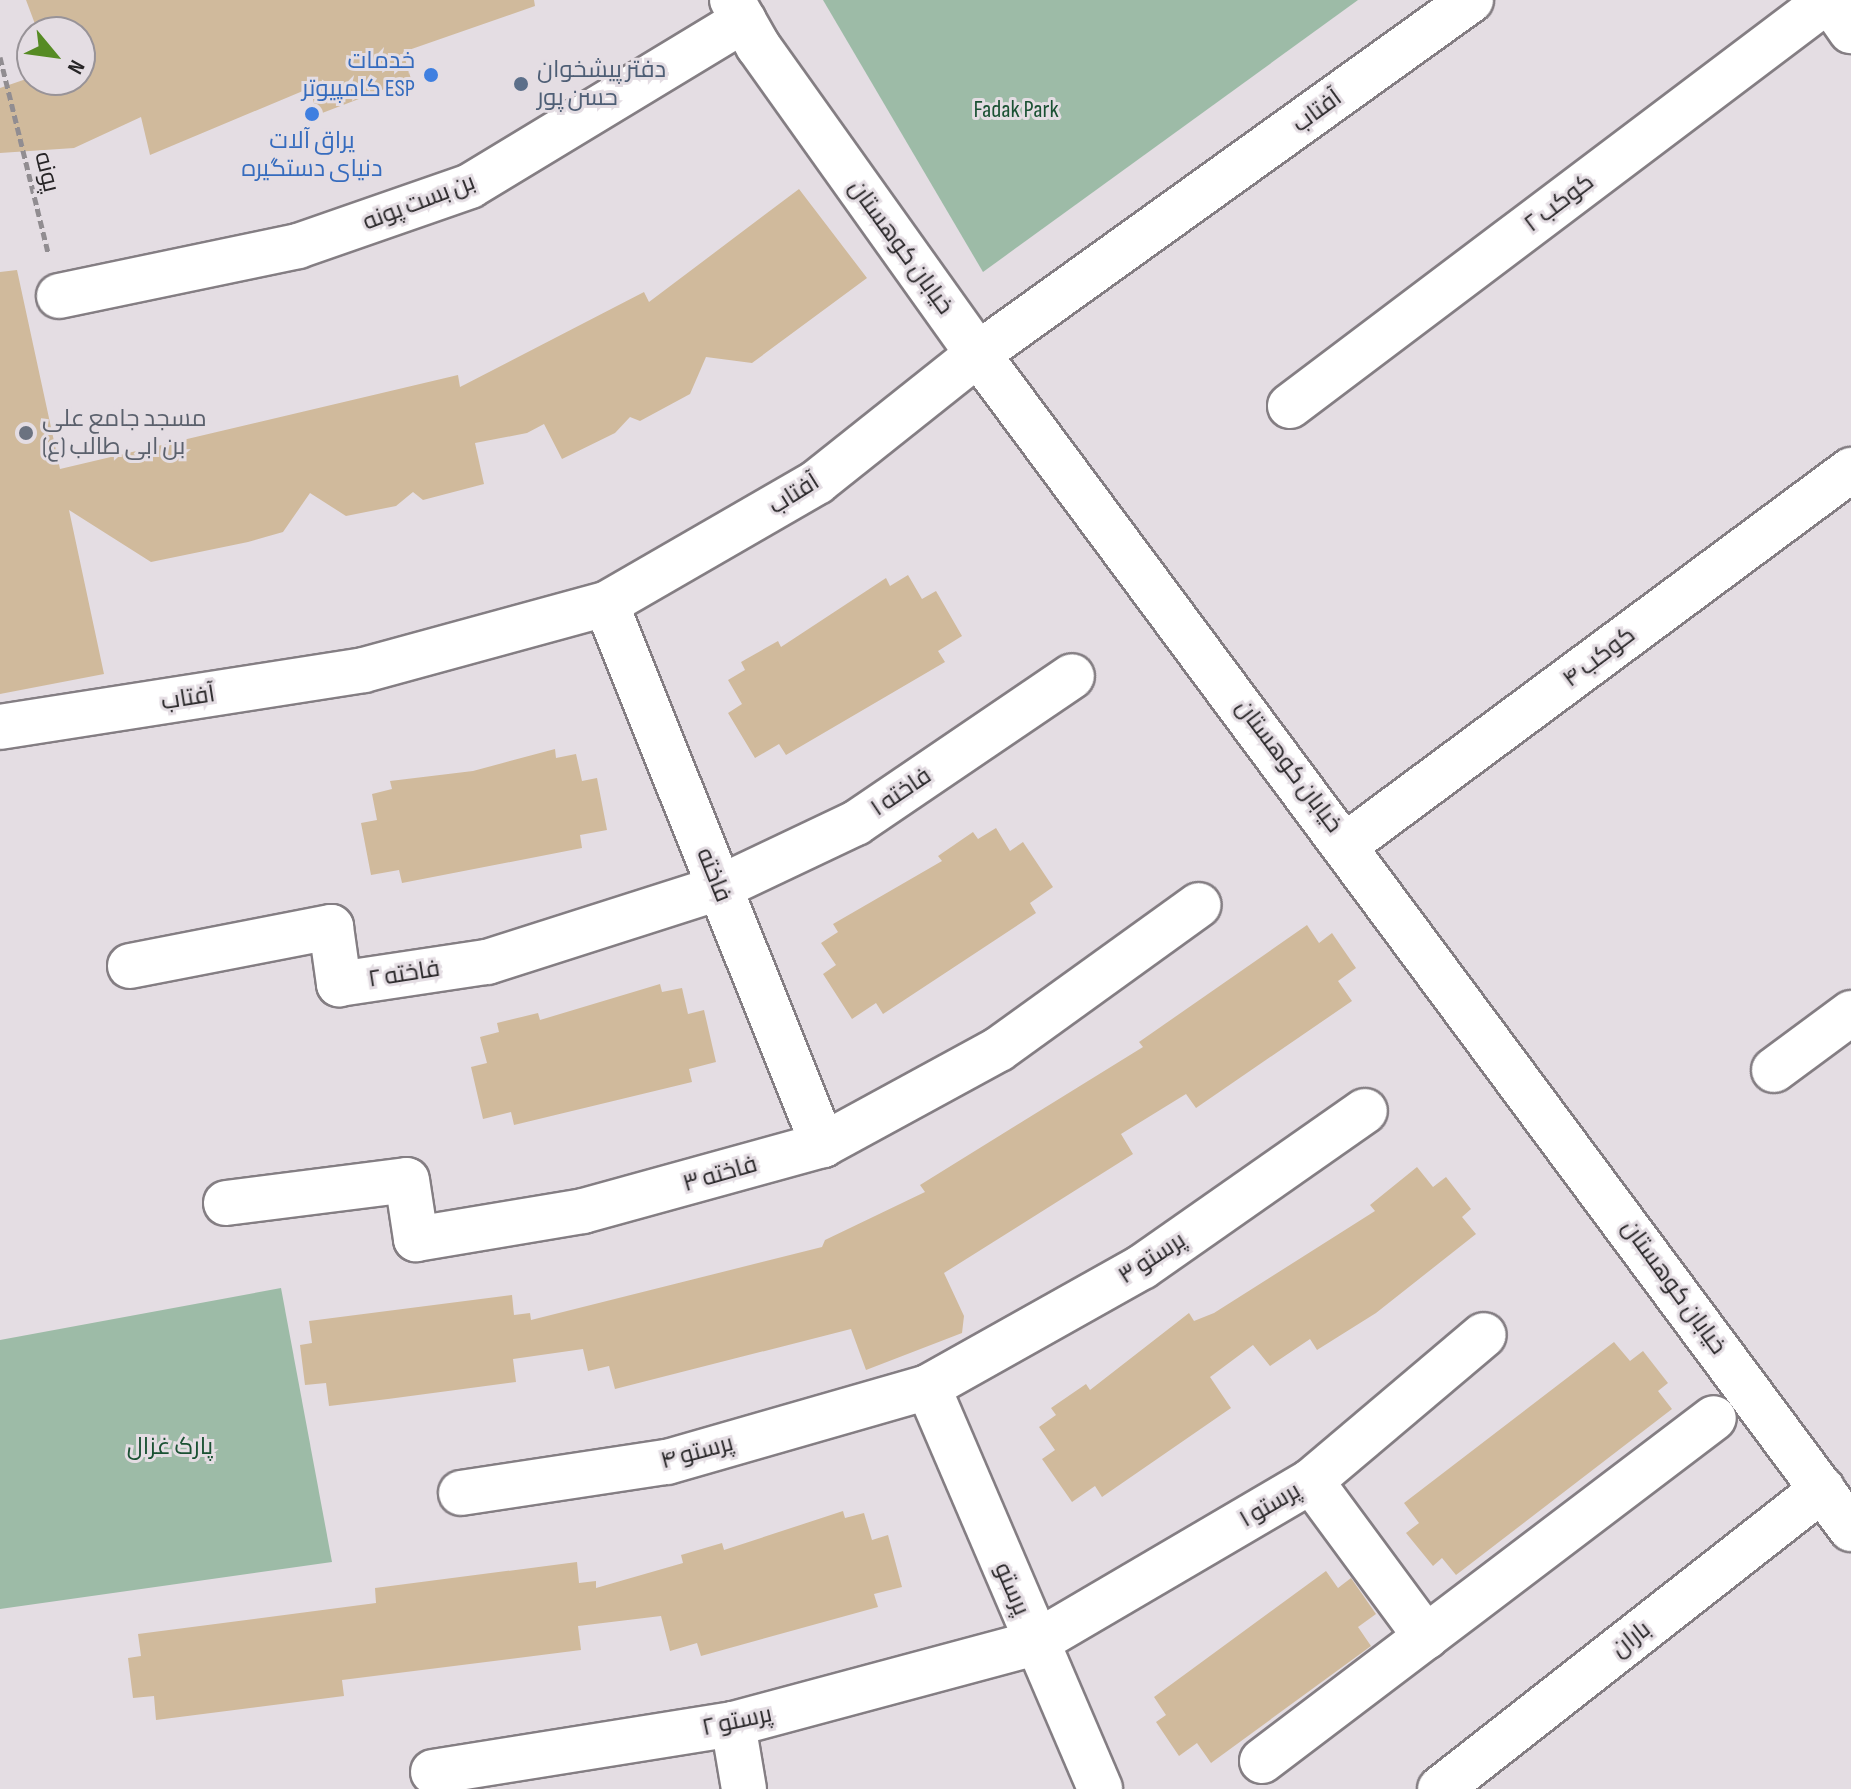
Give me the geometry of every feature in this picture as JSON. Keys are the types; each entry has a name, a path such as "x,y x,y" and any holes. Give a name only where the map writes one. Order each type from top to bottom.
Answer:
{"street":[{"name":"آفتاب","path":"0,727 364,670 606,604 817,482 978,354 1471,0"},
{"path":"1828,0 1851,31"},
{"name":"کوکب ۲","path":"1290,406 1828,0"},
{"name":"خیابان کوهستان","path":"738,10 978,354 1347,844 1851,1529"},
{"name":"بن بست پونه","path":"59,296 298,246 470,186 738,10"},
{"name":"کوکب ۴","path":"1347,844 1851,470"},
{"name":"فاخته","path":"606,604 823,1145"},
{"name":"فاخته ۱","path":"719,888 856,823 1072,676"},
{"name":"فاخته ۲","path":"130,966 331,927 339,984 487,962 719,888"},
{"name":"فاخته ۳","path":"226,1203 407,1180 416,1239 583,1211 823,1145 999,1049 1199,905"},
{"path":"1774,1070 1851,1013"},
{"name":"پرستو ۳","path":"928,1387 1142,1267 1365,1111"},
{"name":"پرستو ۱","path":"1035,1643 1311,1481 1484,1335"},
{"name":"پرستو ۴","path":"461,1493 667,1462 928,1387"},
{"name":"پرستو","path":"928,1387 1100,1789"},
{"path":"1262,1761 1714,1418"},
{"path":"1311,1481 1426,1637"},
{"name":"باران","path":"1440,1789 1822,1489"},
{"name":"پرستو ۲","path":"433,1772 733,1724 1035,1643"},
{"path":"733,1724 744,1789"}],"path":[{"name":"پونه","path":"0,57 59,296"}],"green space":[{"name":"Fadak Park","path":"823,0 1358,0 983,272"},
{"name":"پارک غزال","path":"281,1288 332,1562 0,1609 0,1340"}],"building":[{"path":"26,0 534,0 535,6 403,52 411,79 317,115 310,88 150,155 141,117 74,148 0,153 0,88 16,82 16,96 96,96 96,16 32,16"},
{"path":"799,189 867,278 752,363 706,357 690,394 640,421 630,417 615,433 562,459 544,424 527,433 475,443 484,484 423,500 413,492 396,506 346,516 310,493 283,532 248,542 151,562 69,510 104,674 0,694 0,272 17,270 60,469 458,375 460,387 644,292 649,302"},
{"path":"908,575 922,599 936,591 962,636 938,651 945,662 786,755 779,744 755,758 728,713 742,704 728,680 745,670 741,662 778,641 781,647 886,578 890,586"},
{"path":"555,749 556,758 576,754 582,781 597,778 607,830 580,835 582,848 402,883 399,870 371,875 361,823 377,820 372,794 392,789 390,781 473,771"},
{"path":"996,828 1010,851 1023,842 1053,887 1030,903 1036,913 883,1014 876,1003 852,1019 823,974 836,965 821,943 838,932 833,924 942,861 938,856 973,832 978,839"},
{"path":"1307,925 1319,943 1332,933 1356,968 1338,981 1352,1001 1196,1108 1186,1094 1121,1134 1133,1154 944,1273 964,1316 962,1333 866,1370 851,1329 615,1389 609,1366 588,1371 583,1349 513,1359 516,1382 388,1399 329,1406 326,1383 305,1385 300,1345 312,1343 309,1321 512,1295 514,1315 530,1313 531,1320 822,1247 825,1240 925,1192 920,1185 1143,1047 1139,1042"},
{"path":"660,984 662,992 682,988 688,1014 704,1010 716,1062 689,1069 692,1082 514,1125 511,1112 483,1119 471,1067 487,1063 480,1037 499,1032 497,1023 538,1013 540,1020"},
{"path":"1417,1167 1433,1187 1446,1177 1471,1209 1462,1217 1476,1234 1376,1313 1317,1350 1310,1339 1270,1366 1253,1345 1210,1377 1231,1408 1102,1497 1095,1486 1072,1502 1042,1459 1055,1450 1039,1427 1056,1415 1051,1408 1086,1384 1090,1390 1189,1313 1194,1321 1214,1313 1375,1211 1370,1205"},
{"path":"1614,1342 1630,1361 1643,1351 1668,1383 1658,1391 1672,1409 1456,1575 1442,1558 1433,1566 1406,1533 1419,1523 1404,1503"},
{"path":"843,1511 845,1518 864,1513 872,1540 888,1535 902,1587 874,1594 878,1607 701,1656 697,1643 670,1651 661,1616 578,1626 581,1650 342,1680 344,1696 156,1720 154,1696 133,1698 128,1658 141,1656 138,1634 376,1603 375,1588 577,1562 579,1583 596,1581 596,1588 683,1563 681,1555 722,1543 724,1550"},
{"path":"1326,1571 1338,1588 1351,1578 1376,1614 1358,1627 1371,1646 1211,1763 1197,1743 1179,1756 1156,1722 1166,1715 1154,1697"}],"place":[{"name":"خدمات کامپیوتر ESP","path":"431,75"},
{"name":"دفتر پیشخوان حسن پور","path":"521,84"},
{"name":"یراق آلات دنیای دستگیره","path":"312,114"},
{"name":"مسجد جامع علی بن ابی طالب (ع)","path":"26,433"}]}
